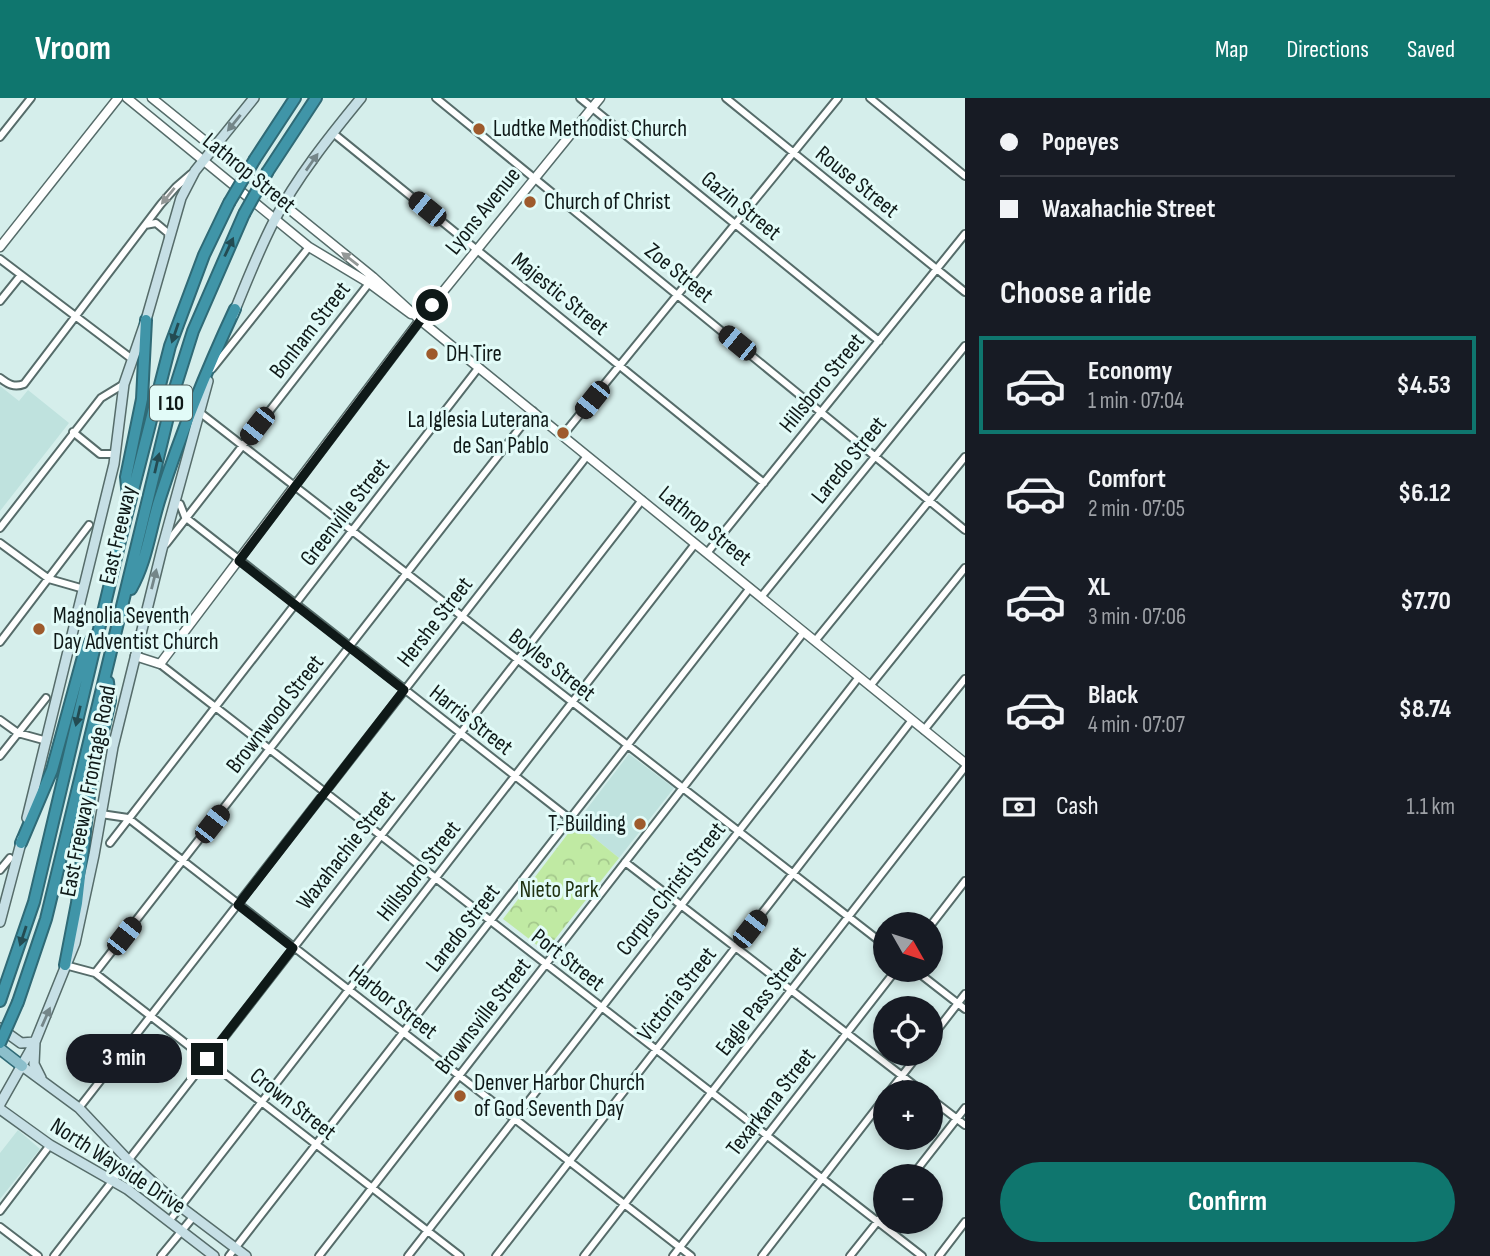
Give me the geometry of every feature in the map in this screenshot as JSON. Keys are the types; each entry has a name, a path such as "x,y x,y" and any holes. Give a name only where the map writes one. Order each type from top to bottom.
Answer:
{"highway":[{"name":"East Freeway","path":"3,996 34,902 170,346 204,255 229,203 295,98"},
{"name":"East Freeway","path":"0,1043 18,1002 46,919 175,388 193,331 244,214 268,171 316,98"},
{"path":"124,601 141,572 159,501 191,407 235,309"},
{"path":"128,509 126,477 142,398 146,320"},
{"path":"21,843 52,770 84,653 100,625"},
{"path":"65,965 76,903 90,787 110,701 107,674"}],"main road":[{"name":"East Freeway Frontage Road","path":"0,922 3,895 21,843 84,589 115,454 124,384 146,320 181,198 195,171 254,98"},
{"name":"East Freeway Frontage Road","path":"0,1106 35,1042 82,919 114,747 135,656 177,503 198,411 212,369 255,258 275,219 333,133 361,98"},
{"path":"0,1028 21,1043 35,1042 34,1064 44,1082"},
{"name":"North Wayside Drive","path":"0,1049 79,1108 128,1160 232,1252 246,1256"},
{"name":"North Wayside Drive","path":"0,1106 13,1119 50,1145 112,1180 170,1220 214,1256"},
{"path":"0,1122 13,1119"}],"street":[{"path":"0,137 31,98"},
{"path":"0,247 118,98"},
{"name":"Lathrop Street","path":"127,98 309,247 371,280"},
{"name":"Lathrop Street","path":"152,98 965,765"},
{"name":"Zoe Street","path":"436,98 965,530"},
{"name":"Gazin Street","path":"580,98 879,341"},
{"name":"Lyons Avenue","path":"160,664 420,320 600,98"},
{"name":"Rouse Street","path":"726,98 965,292"},
{"path":"563,435 838,98"},
{"path":"870,98 965,176"},
{"name":"Majestic Street","path":"333,133 764,483"},
{"path":"0,379 18,386 24,384 145,225 176,187 195,171"},
{"path":"145,225 156,223 163,227 169,239"},
{"name":"Hillsboro Street","path":"707,553 965,234"},
{"path":"212,369 309,247"},
{"path":"0,259 132,359"},
{"path":"0,301 21,275"},
{"name":"Bonham Street","path":"162,550 371,280"},
{"name":"Laredo Street","path":"761,597 965,346"},
{"name":"Greenville Street","path":"110,843 479,367"},
{"path":"0,528 101,398 124,384"},
{"name":"Boyles Street","path":"198,411 873,936"},
{"name":"Brownwood Street","path":"95,973 533,411"},
{"path":"73,432 100,454 115,454"},
{"name":"Hershe Street","path":"79,1108 587,456"},
{"path":"815,641 965,457"},
{"name":"Waxahachie Street","path":"54,1256 642,500"},
{"path":"185,517 177,503 196,503"},
{"name":"Harris Street","path":"185,517 570,819"},
{"path":"0,642 89,525"},
{"path":"0,543 49,579 84,589"},
{"name":"Hillsboro Street","path":"170,1220 695,544"},
{"path":"870,686 965,568"},
{"name":"Laredo Street","path":"232,1252 750,588"},
{"name":"Brownsville Street","path":"319,1256 804,632"},
{"path":"135,656 160,664"},
{"name":"Port Street","path":"160,664 873,1219"},
{"name":"Corpus Christi Street","path":"408,1256 859,677"},
{"path":"924,730 965,679"},
{"path":"0,756 46,698"},
{"path":"0,720 18,733 47,741"},
{"name":"Victoria Street","path":"496,1256 912,720"},
{"name":"Eagle Pass Street","path":"584,1256 965,765"},
{"path":"101,814 128,818"},
{"name":"Harbor Street","path":"128,818 691,1256"},
{"path":"0,870 10,858"},
{"path":"625,862 908,1080"},
{"path":"941,912 965,881"},
{"name":"Crown Street","path":"65,965 95,973 460,1256"},
{"name":"Texarkana Street","path":"673,1256 887,982"},
{"path":"931,982 965,1009"},
{"path":"943,1022 965,994"},
{"path":"898,1080 909,1066"},
{"path":"943,1108 965,1125"},
{"path":"921,1164 965,1108"},
{"path":"762,1256 873,1112"},
{"path":"0,1211 50,1145"},
{"path":"161,1256 194,1216"},
{"path":"939,1256 965,1222"},
{"path":"0,1227 38,1256"},
{"path":"850,1256 873,1227"},
{"name":"Port Street","path":"893,1234 922,1256"}],"shaded area":[{"path":"0,386 19,401 28,390 69,423 0,511"},
{"path":"629,754 674,788 619,858 576,823"},
{"path":"18,1130 40,1149 0,1199 0,1153"}],"green space":[{"name":"Nieto Park","path":"576,823 619,858 552,943 537,945 503,919"}],"place":[{"name":"Ludtke Methodist Church","path":"479,129"},
{"name":"Church of Christ","path":"530,202"},
{"name":"DH Tire","path":"432,354"},
{"name":"La Iglesia Luterana de San Pablo","path":"563,433"},
{"name":"Magnolia Seventh Day Adventist Church","path":"39,629"},
{"name":"T-Building","path":"640,824"},
{"name":"Denver Harbor Church of God Seventh Day","path":"460,1096"}],"route":[{"path":"207,1059 293,948 238,905 404,690 239,561 432,305"}]}
